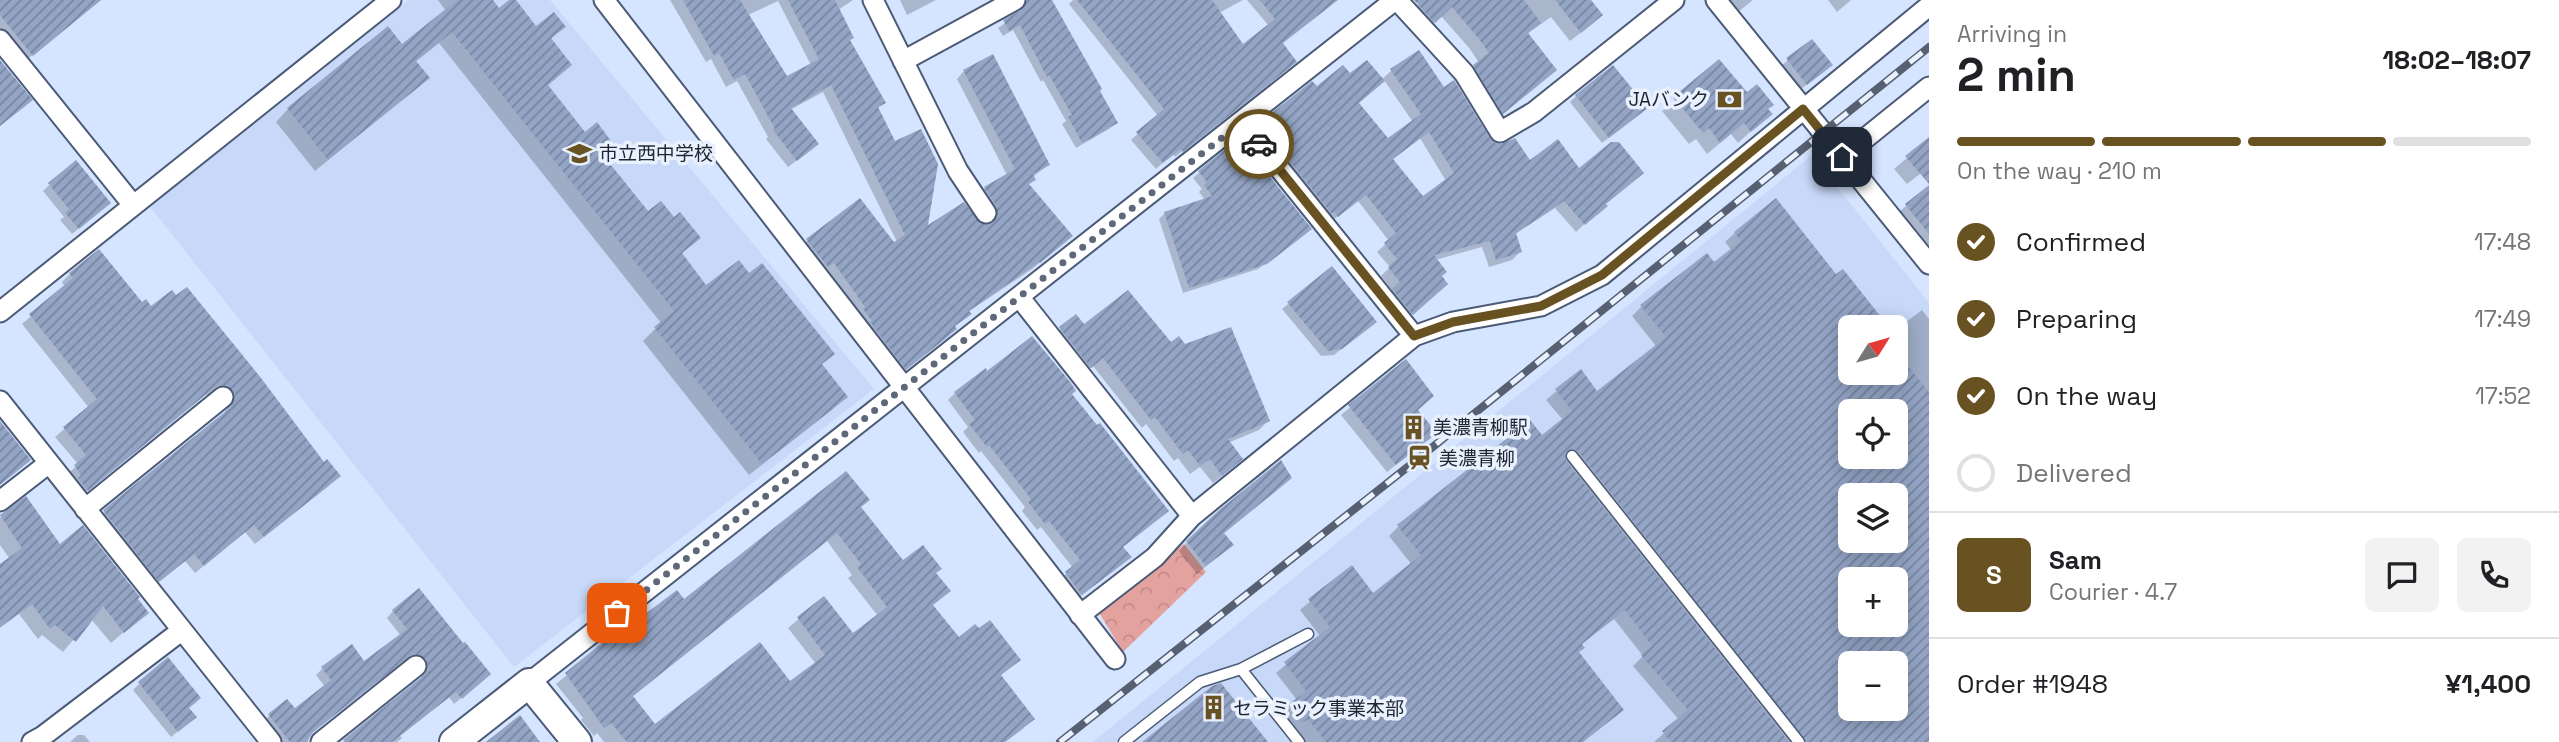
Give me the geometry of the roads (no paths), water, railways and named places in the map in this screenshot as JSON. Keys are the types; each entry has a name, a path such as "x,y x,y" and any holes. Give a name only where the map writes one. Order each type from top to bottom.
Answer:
{"street":[{"path":"0,312 391,0"},
{"path":"604,0 1115,659"},
{"path":"873,0 958,170 986,213"},
{"path":"903,61 1014,0"},
{"path":"454,742 1396,0 1464,73 1500,132 1534,112 1674,0"},
{"path":"1716,0 1929,264"},
{"path":"1080,615 1155,556 1192,516 1414,336 1453,322 1541,306 1602,275 1929,6"},
{"path":"0,40 133,205"},
{"path":"1842,157 1929,87"},
{"path":"1242,122 1414,336"},
{"path":"1020,298 1192,516"},
{"path":"86,509 223,397"},
{"path":"0,401 271,742"},
{"path":"0,501 50,463"},
{"path":"32,742 181,631"},
{"path":"321,742 416,666"},
{"path":"530,682 577,742"}],"lane":[{"path":"1572,456 1799,742"},
{"path":"1124,742 1200,682 1241,669 1308,634"},
{"path":"1241,669 1300,742"}],"railway":[{"path":"1060,742 1419,458 1929,47"}],"place":[{"name":"JAバンク","path":"1729,99"},
{"name":"市立西中学校","path":"579,153"},
{"name":"美濃青柳駅","path":"1413,427"},
{"name":"美濃青柳","path":"1419,458"},
{"name":"セラミック事業本部","path":"1213,708"}]}
